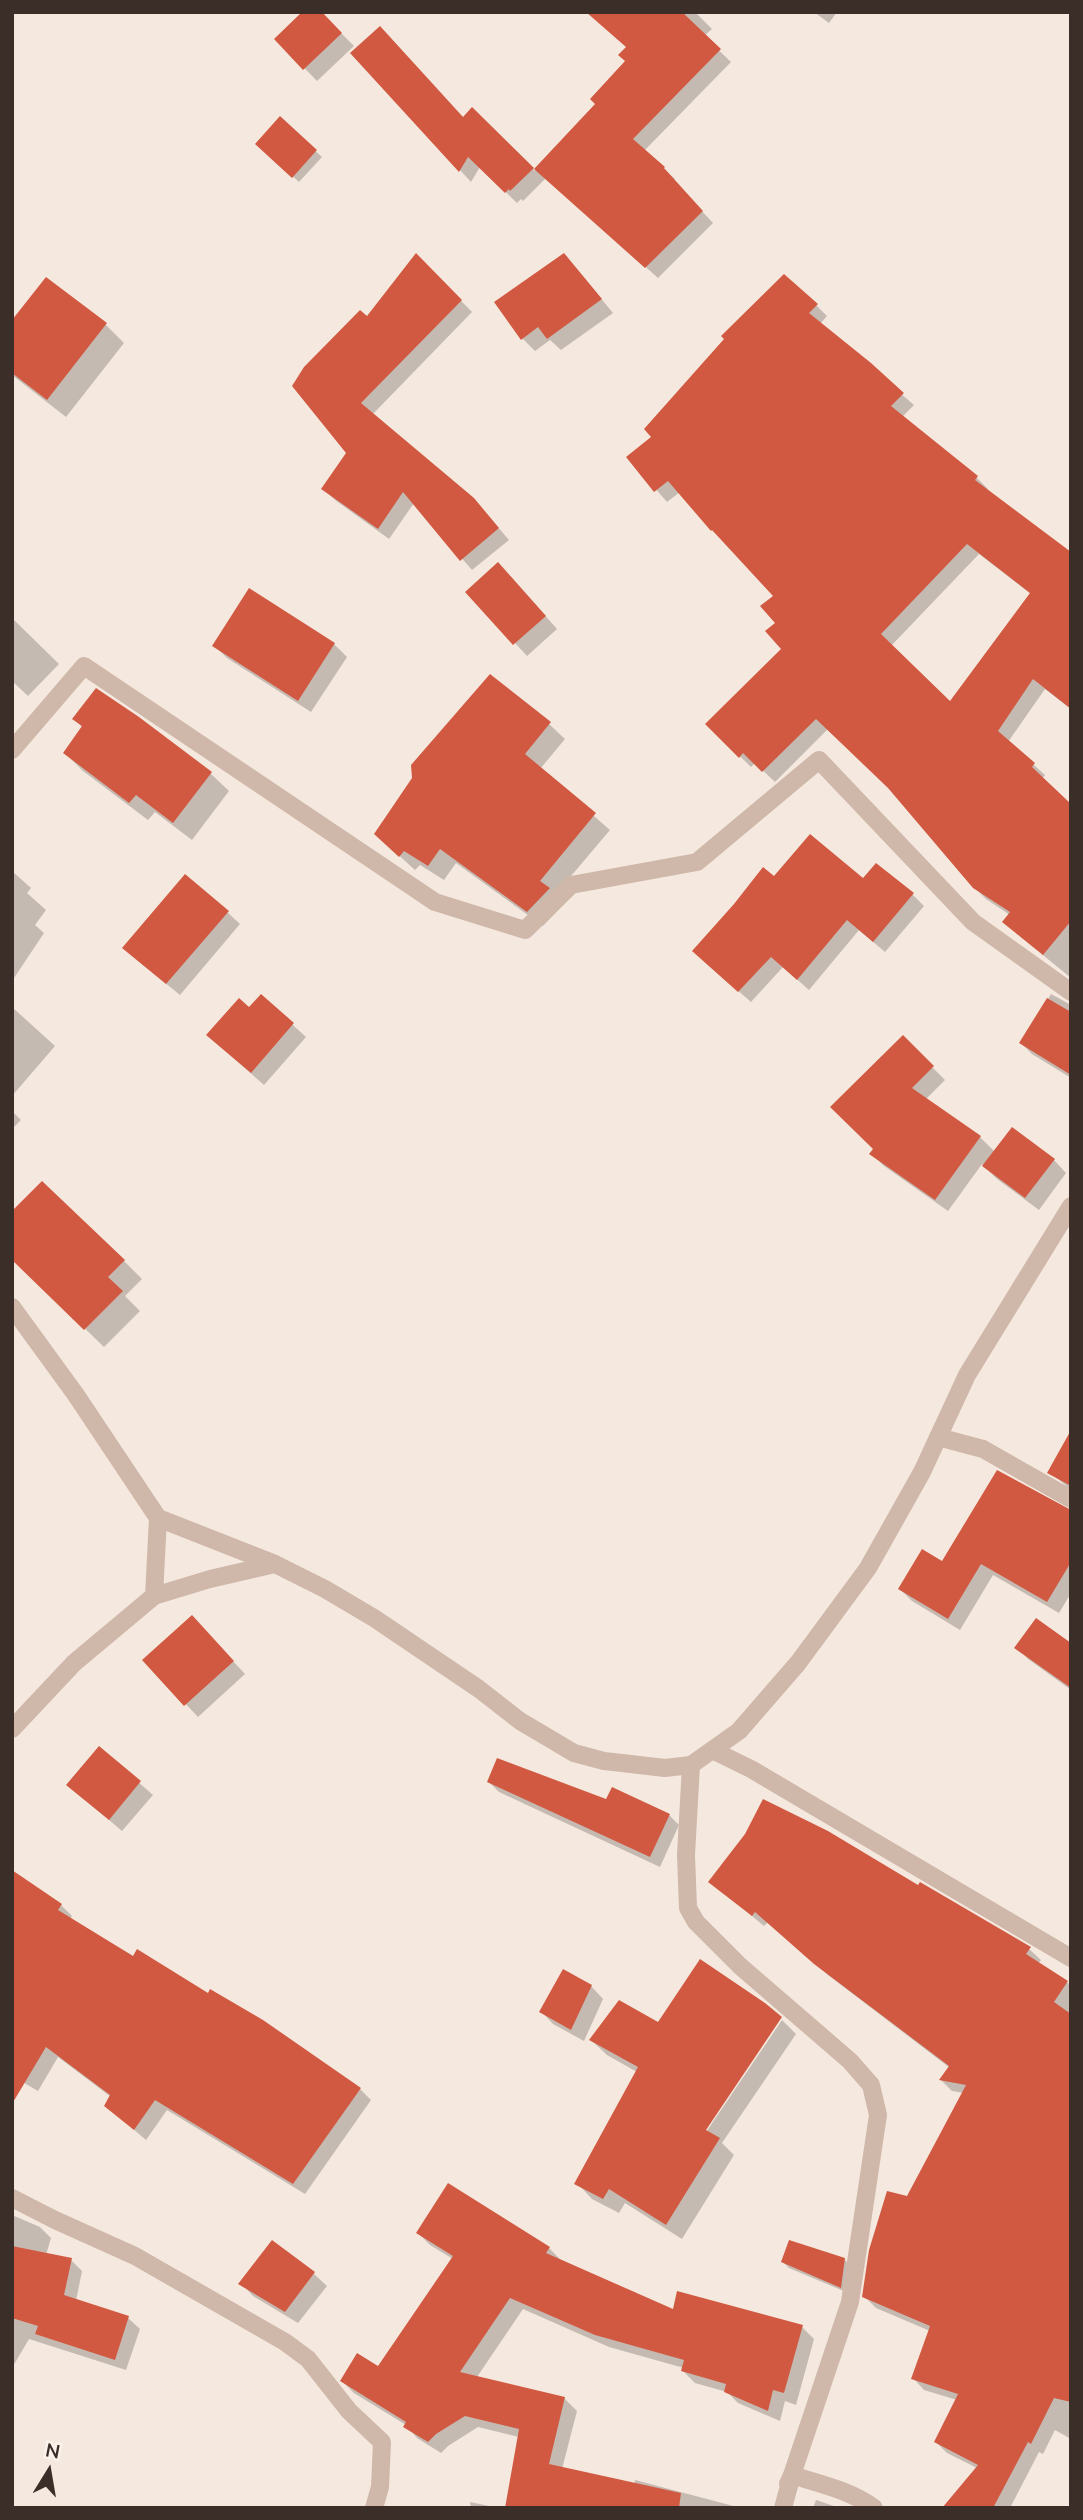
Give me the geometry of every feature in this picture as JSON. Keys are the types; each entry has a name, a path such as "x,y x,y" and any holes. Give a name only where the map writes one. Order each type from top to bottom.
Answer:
{"street":[{"path":"12,750 84,666 435,902 525,930 572,885 697,862 820,760 973,922 1071,992"},
{"path":"12,1307 76,1395 158,1518 275,1564 325,1588 479,1689 520,1721 574,1753 613,1762 665,1768 691,1765 739,1731 798,1664 860,1579 922,1472 967,1375 1071,1206"},
{"path":"938,1437 983,1449 1071,1499"},
{"path":"154,1596 158,1518"},
{"path":"12,1729 74,1663 154,1596 210,1579 275,1564"},
{"path":"712,1750 751,1769 1071,1958"},
{"path":"691,1765 686,1855 688,1908 696,1922 740,1966 850,2062 871,2085 878,2115 850,2302 781,2508"},
{"path":"12,2198 135,2256 285,2342 308,2359 349,2411 383,2442 380,2487 374,2508"},
{"path":"792,2475 864,2500 874,2508"}],"building":[{"path":"302,12 322,12 342,33 303,70 274,39"},
{"path":"586,12 682,12 721,49 633,139 665,167 703,211 645,268 534,169 595,104 590,99 625,61 618,55 626,47"},
{"path":"380,26 463,117 472,107 534,168 510,191 509,189 505,193 468,157 459,172 350,53"},
{"path":"280,116 317,150 292,178 255,144"},
{"path":"416,253 462,300 361,403 474,498 499,528 460,561 403,492 378,529 321,489 346,453 292,386 304,367 360,310 367,316"},
{"path":"564,253 602,299 547,339 538,327 521,340 494,302"},
{"path":"784,274 818,304 809,313 904,393 891,406 978,476 975,480 1071,552 1071,709 1033,679 998,731 1035,763 1032,767 1071,804 1071,921 1043,955 1002,922 1010,912 973,888 888,788 816,719 762,772 743,753 739,758 705,724 781,649 765,631 775,623 760,606 773,596 668,481 654,492 626,457 651,437 644,429 724,339 721,336","holes":["967,544 1030,593 950,701 881,634"]},
{"path":"46,277 107,323 47,400 12,373 12,320"},
{"path":"498,562 546,616 513,645 465,592"},
{"path":"249,588 335,643 298,701 212,646"},
{"path":"490,674 551,722 525,754 596,813 540,881 550,888 527,912 440,849 428,866 404,851 399,857 374,834 412,778 411,765"},
{"path":"96,688 212,772 173,823 136,795 129,803 63,753 82,726 72,719"},
{"path":"810,834 863,878 876,863 914,893 873,942 847,920 797,980 771,957 738,992 692,951 763,867 774,876"},
{"path":"185,874 229,911 166,984 122,948"},
{"path":"261,994 294,1023 251,1073 206,1035 239,998 249,1007"},
{"path":"1047,998 1071,1012 1071,1075 1019,1043"},
{"path":"903,1035 934,1066 912,1088 981,1136 935,1200 869,1154 873,1149 830,1107"},
{"path":"1012,1127 1055,1159 1025,1198 982,1166"},
{"path":"42,1181 125,1260 108,1277 123,1291 84,1330 12,1260 12,1211"},
{"path":"1071,1430 1071,1486 1047,1473"},
{"path":"997,1470 1071,1510 1071,1562 1047,1602 981,1564 948,1619 898,1589 922,1549 942,1561"},
{"path":"192,1615 234,1661 184,1706 142,1660"},
{"path":"1036,1618 1071,1643 1071,1688 1014,1648"},
{"path":"99,1746 141,1781 109,1820 66,1785"},
{"path":"497,1758 606,1799 612,1787 670,1814 650,1857 487,1782"},
{"path":"763,1799 828,1831 918,1885 920,1882 1031,1947 1026,1954 1068,1981 1054,2002 1071,2014 1071,2402 1054,2398 1031,2444 1028,2442 993,2508 942,2508 978,2465 934,2442 958,2394 911,2379 930,2326 862,2297 869,2250 887,2191 907,2196 966,2085 939,2080 949,2066 814,1964 755,1912 752,1916 708,1882 745,1834"},
{"path":"12,1870 62,1904 58,1910 133,1956 137,1949 208,1993 210,1989 263,2020 361,2088 293,2184 155,2100 134,2130 104,2106 110,2095 46,2047 12,2104"},
{"path":"700,1959 782,2017 706,2130 720,2138 666,2225 609,2189 603,2199 574,2184 638,2067 589,2040 619,2000 658,2022"},
{"path":"563,1969 592,1985 571,2030 539,2012"},
{"path":"448,2183 550,2247 546,2253 673,2309 677,2291 803,2325 784,2393 773,2390 768,2411 724,2392 726,2384 681,2371 684,2360 595,2335 510,2298 460,2372 565,2397 549,2464 681,2493 679,2508 505,2508 519,2429 465,2416 428,2442 403,2427 406,2422 340,2381 357,2353 378,2366 453,2256 416,2233"},
{"path":"272,2240 315,2272 285,2312 238,2284"},
{"path":"789,2240 845,2258 841,2288 781,2262"},
{"path":"12,2246 72,2258 64,2295 129,2316 115,2360 35,2334 38,2326 12,2318"}]}
